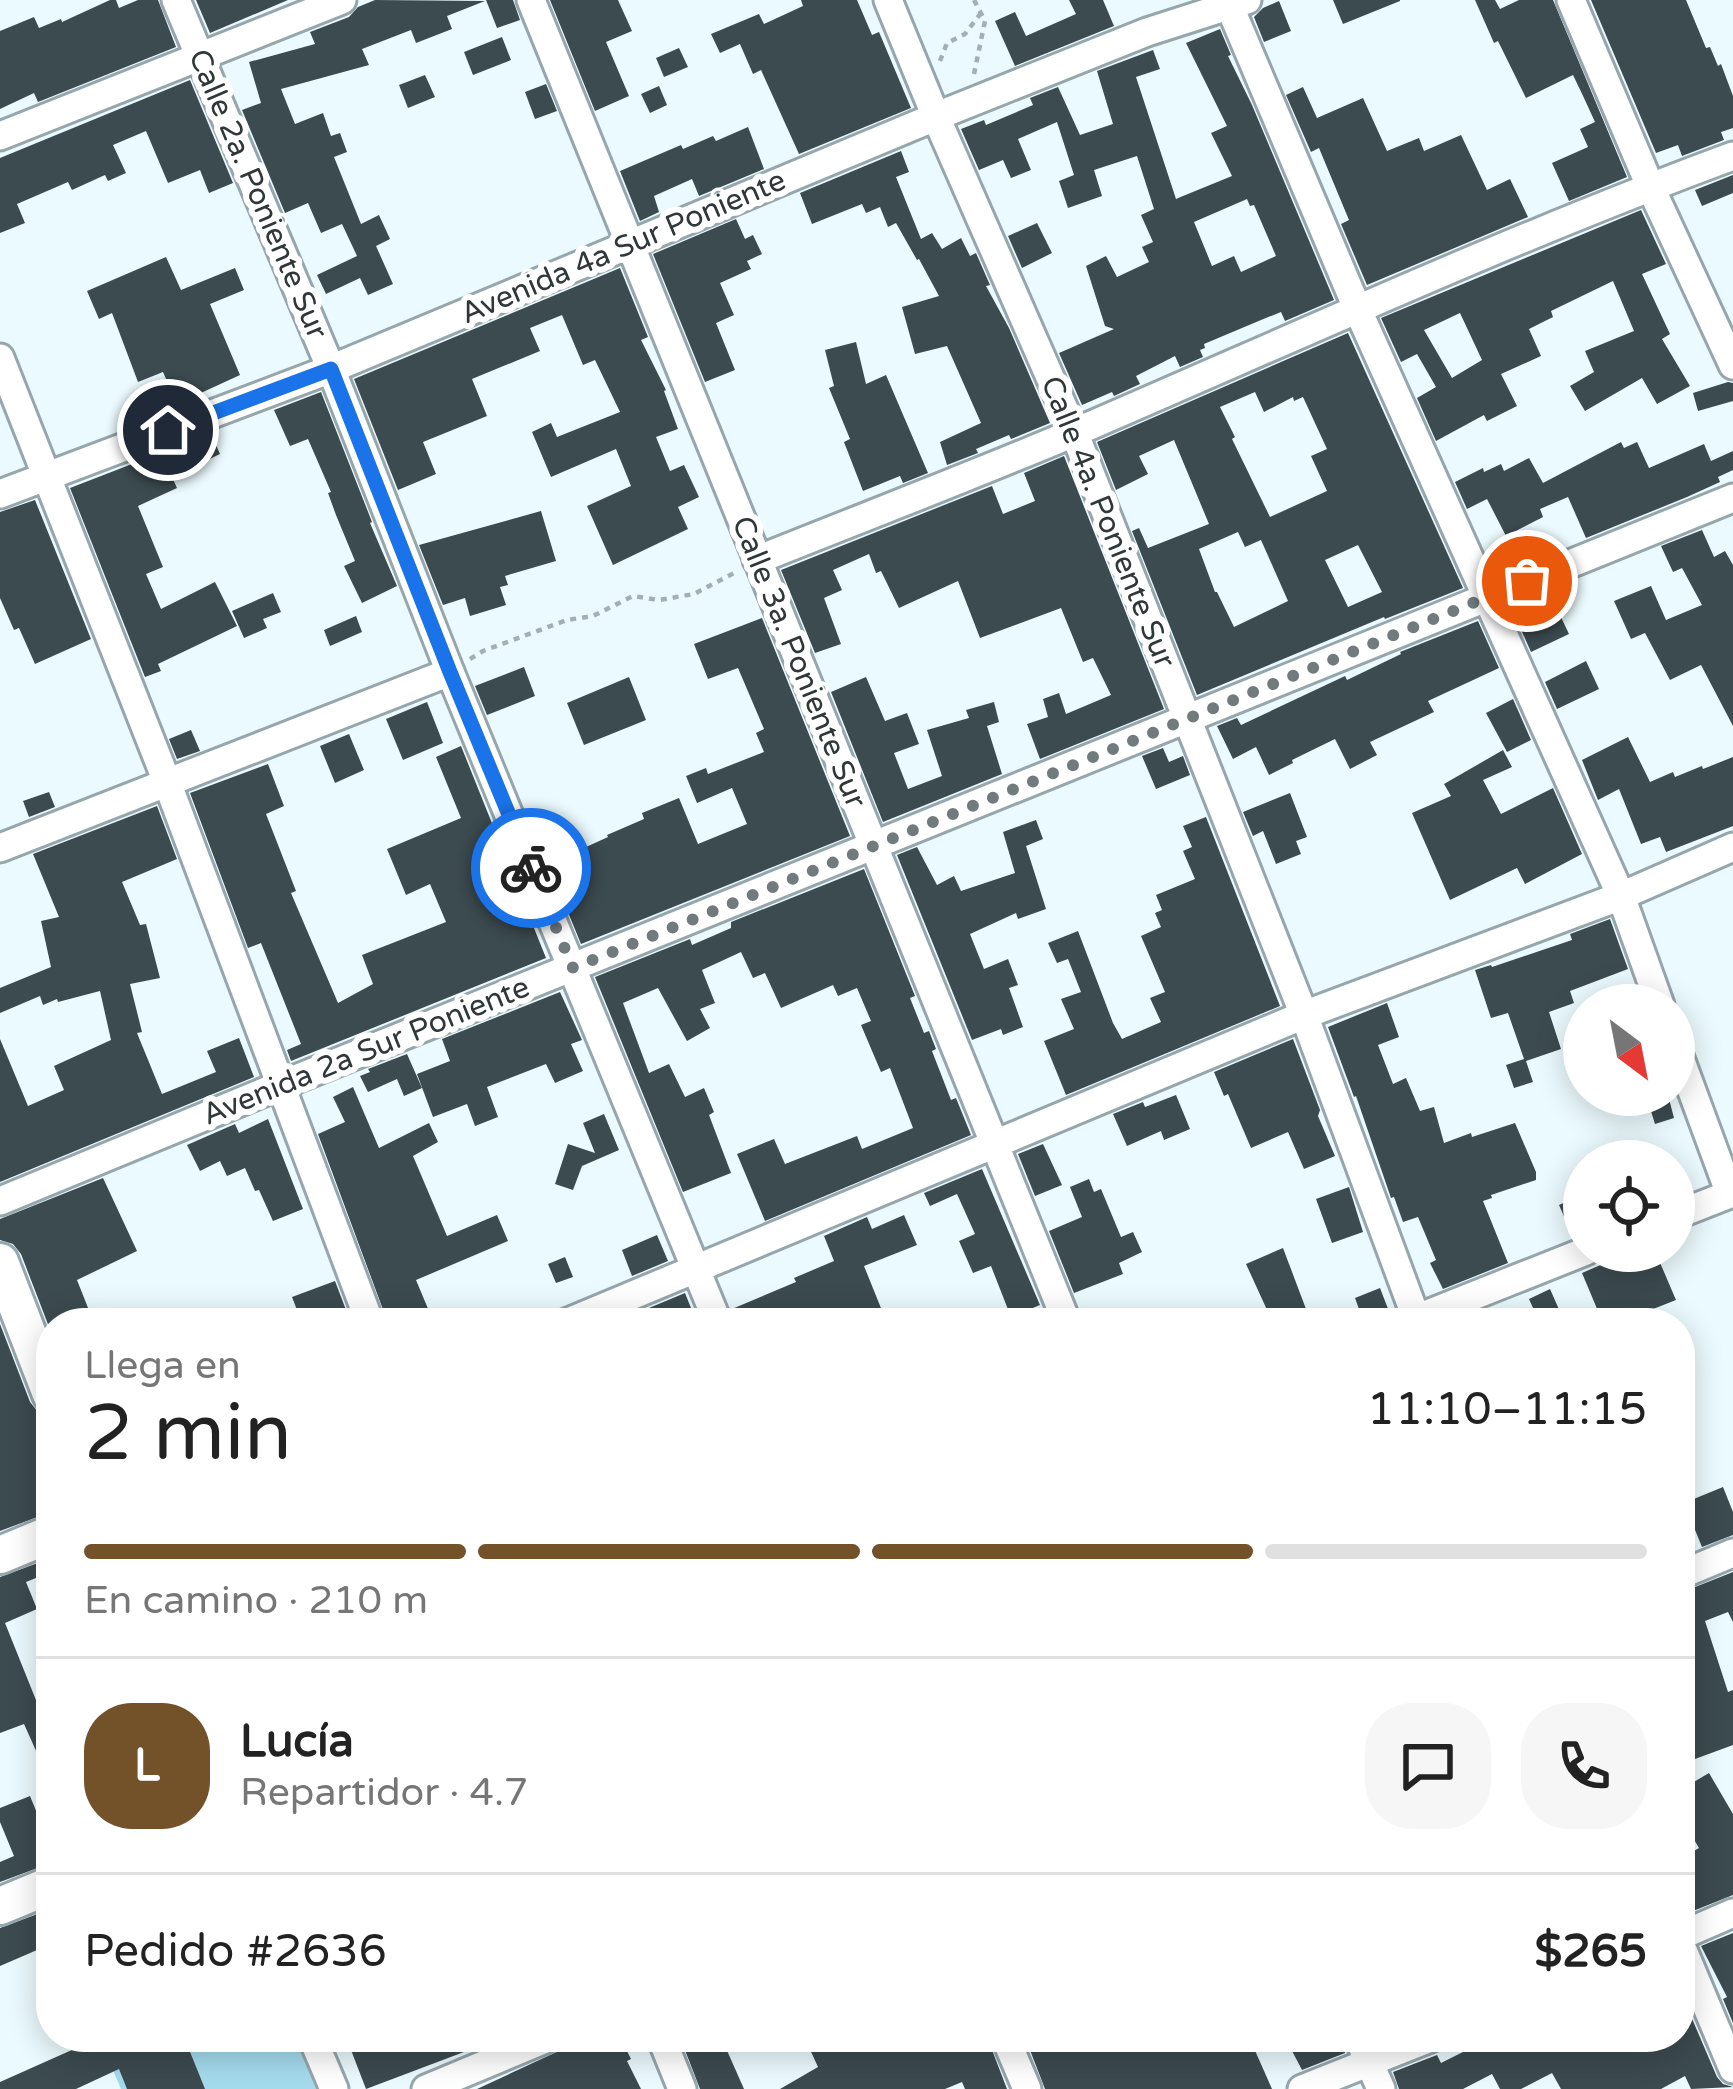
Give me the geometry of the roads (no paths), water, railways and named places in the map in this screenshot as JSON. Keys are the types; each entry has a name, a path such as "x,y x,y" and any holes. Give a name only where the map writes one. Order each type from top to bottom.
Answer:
{"street":[{"name":"Calle 2a. Poniente Sur","path":"176,0 712,1308"},
{"path":"0,136 341,0"},
{"name":"Calle 3a. Poniente Sur","path":"531,0 1061,1308"},
{"name":"Calle 4a. Poniente Sur","path":"889,0 950,111 1304,1015 1408,1308"},
{"path":"1571,0 1733,365"},
{"path":"1235,2 1357,308 1621,896 1652,984"},
{"name":"Avenida 4a Sur Poniente","path":"0,494 331,369 950,111 1235,2"},
{"path":"757,560 1074,432 1650,186 1733,156"},
{"path":"0,358 167,782 364,1308"},
{"name":"Avenida 2a Sur Poniente","path":"0,1201 1733,498"},
{"path":"0,848 450,672"},
{"path":"603,1308 1304,1015 1621,896 1733,847"},
{"path":"1695,1099 1730,1194 1695,1208"},
{"path":"1445,1308 1563,1260"},
{"path":"0,1262 36,1355"},
{"path":"0,1555 36,1540"},
{"path":"1695,1569 1733,1553"},
{"path":"0,1906 36,1892"},
{"path":"1695,1932 1733,1913"},
{"path":"1695,1977 1733,2069"},
{"path":"318,2052 334,2089"},
{"path":"426,2089 514,2052"},
{"path":"667,2052 682,2089"},
{"path":"1011,2052 1027,2089"},
{"path":"1303,2089 1369,2063"}]}
